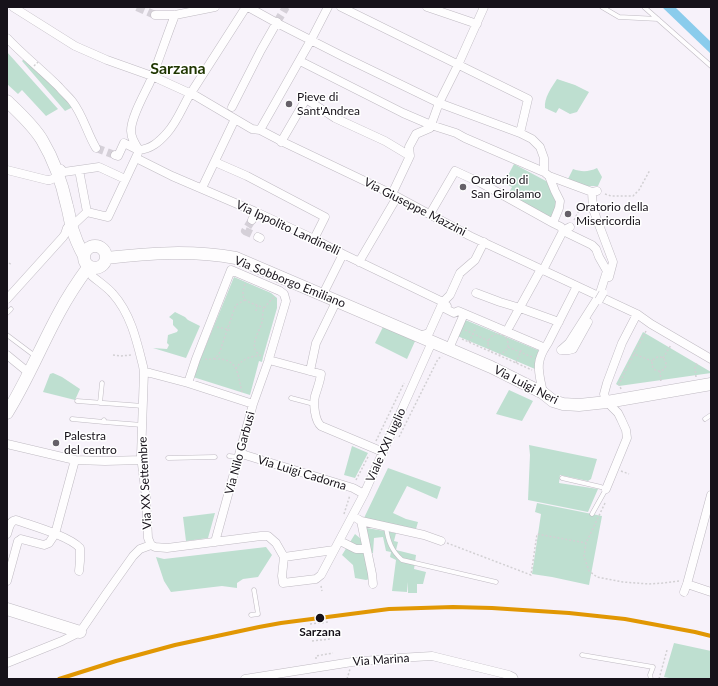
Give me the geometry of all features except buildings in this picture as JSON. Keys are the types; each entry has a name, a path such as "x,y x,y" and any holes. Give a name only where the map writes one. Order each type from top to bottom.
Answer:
{"main road":[{"path":"7,100 41,138 60,172 67,206 69,227 88,263 100,267 103,265 106,258 105,252 101,247 91,247 86,250 88,263 59,312 29,373 7,413"},
{"name":"Via Sobborgo Emiliano","path":"106,258 139,254 173,253 216,254 236,258 448,349"},
{"name":"Via Luigi Neri","path":"448,349 503,372 563,404 579,405 607,402 705,383"},
{"path":"7,609 80,632"}],"street":[{"name":"Via Giuseppe Mazzini","path":"13,7 74,46 152,76 231,113 252,129 260,130 395,196 484,242 637,314 651,324 711,359"},
{"path":"155,15 175,16 215,7"},
{"path":"137,154 151,147 160,141 164,136 193,95 247,7 344,57 439,103 532,139 540,147 544,158 546,174 560,201 553,223"},
{"path":"260,130 312,40 328,7"},
{"path":"341,7 528,99 524,135"},
{"path":"427,7 477,24"},
{"path":"359,262 395,196 410,157 409,148 416,134 430,128 439,103 484,7"},
{"path":"87,212 108,217 126,180 137,154 131,136 131,126 175,16"},
{"path":"202,188 215,162 231,113 261,50 277,22"},
{"path":"7,38 36,64 72,100 96,148"},
{"path":"300,61 403,113 431,125 456,133 464,138 594,194 593,209 613,262 600,296 575,347 572,350 561,350"},
{"path":"282,142 306,99 335,118 388,143 410,157"},
{"name":"Via Ippolito Landinelli","path":"115,155 118,156 124,143 137,154 172,176 256,212 278,225 314,238 343,254 443,303 446,309 459,313"},
{"path":"215,162 247,176 325,217 314,238"},
{"path":"7,170 50,180 60,172 99,167 126,180"},
{"path":"84,169 87,212"},
{"path":"430,214 455,171 477,181 561,228 567,229 592,245 596,249 607,271 600,296"},
{"path":"7,299 63,237 69,227 87,212"},
{"path":"252,220 256,212"},
{"path":"508,329 567,229"},
{"name":"Viale XXI luglio","path":"284,557 282,576 283,583 316,579 321,576 364,494 383,452 425,338 443,303 450,295 460,273 475,260 484,242"},
{"path":"325,290 343,254"},
{"name":"Via XX Settembre","path":"88,263 92,276 113,293 124,311 136,340 143,366 144,459 148,538 151,545 155,547 167,548 268,536 276,543 284,557"},
{"path":"188,384 231,270 280,291 284,294 286,301 249,402"},
{"path":"543,393 538,368 539,360 577,286"},
{"path":"476,293 559,322"},
{"path":"310,371 316,343 336,302"},
{"path":"448,349 458,327 459,313 508,329 545,348"},
{"path":"606,489 627,438 626,430 618,413 607,402 604,394 606,383 622,343 637,314"},
{"path":"7,355 29,373"},
{"path":"266,359 321,374 318,390 314,398 318,424 383,452"},
{"name":"Via Nilo Garbusi","path":"144,372 249,402 240,454 215,542"},
{"path":"7,440 10,445 76,460 105,461 144,459"},
{"name":"Via Luigi Cadorna","path":"240,454 353,488 364,494"},
{"path":"7,581 9,568 18,541 20,540 44,545 49,543 55,534 76,460"},
{"path":"711,495 686,588 711,592"},
{"path":"353,516 361,521 424,535 441,541"},
{"path":"7,534 11,522 16,520 55,534 76,544 80,548 79,571"},
{"path":"361,521 373,584"},
{"path":"344,543 356,549 366,550"},
{"path":"7,663 62,641 80,632 133,556 140,549 151,545"},
{"path":"284,557 335,549"},
{"name":"Via Marina","path":"246,679 352,662 432,656 509,675 514,679"}],"lane":[{"path":"602,7 619,17 658,20"},
{"path":"644,7 711,66"},
{"path":"7,313 11,308"},
{"path":"7,335 36,357"},
{"path":"100,403 102,383"},
{"path":"292,398 314,404"},
{"path":"77,401 106,405 143,406"},
{"path":"705,419 711,415"},
{"path":"72,419 143,425"},
{"path":"229,456 240,454"},
{"path":"168,458 215,457"},
{"path":"562,478 606,489 592,514"},
{"path":"386,527 387,534 395,554 402,560 496,582"},
{"path":"251,615 258,614 254,590"},
{"path":"582,655 653,667 650,675 652,679"}],"path":[{"path":"567,229 580,209 585,210 594,194 633,196 639,190 650,170"},
{"path":"247,276 242,294 243,297 245,300 264,308"},
{"path":"266,359 256,353 254,345 255,340 262,322 264,308 280,291"},
{"path":"212,359 217,357 219,354 236,306 245,300"},
{"path":"256,312 258,305"},
{"path":"469,342 477,323"},
{"path":"210,324 230,330"},
{"path":"458,327 489,341"},
{"path":"621,389 619,384 646,331"},
{"path":"495,334 501,334 507,339 507,347 502,353 493,353 489,347 490,338 495,334"},
{"path":"454,336 539,374"},
{"path":"250,338 255,340"},
{"path":"663,358 671,345"},
{"path":"507,347 539,360"},
{"path":"516,363 522,347"},
{"path":"396,442 438,358 448,349"},
{"path":"634,354 652,361"},
{"path":"113,355 136,355"},
{"path":"236,369 238,365 248,358 257,355 260,356"},
{"path":"658,356 665,359 666,364 664,369 660,371 655,370 651,363 658,356"},
{"path":"196,360 225,360 235,365 249,402"},
{"path":"698,362 695,367 705,383"},
{"path":"660,371 661,383"},
{"path":"343,517 353,488 405,380"},
{"path":"619,471 629,474"},
{"path":"441,541 531,576 536,534 586,543 584,556 589,571 597,577 623,582 649,584 678,580 681,581 686,588"},
{"path":"320,582 322,591"},
{"path":"310,624 328,622"},
{"path":"312,641 330,639"},
{"path":"659,679 667,650"},
{"path":"316,656 333,653"}],"green space":[{"path":"7,52 58,109 46,116 22,90 18,94 7,84"},
{"path":"24,59 50,81 73,107 65,111 22,61"},
{"path":"557,79 575,85 589,92 577,112 570,114 559,108 556,113 545,108 550,89"},
{"path":"514,164 550,184 558,203 550,219 507,196 512,187 504,183"},
{"path":"597,168 602,177 598,186 586,186 568,179 573,169 585,171"},
{"path":"234,277 271,293 277,298 277,308 262,362 259,361 250,395 193,377"},
{"path":"175,312 200,326 186,358 153,348 167,349 169,345 167,343 168,335 177,332 178,330 173,325 173,320 169,317"},
{"path":"463,319 540,351 535,369 455,335"},
{"path":"384,325 416,339 407,359 375,343"},
{"path":"643,332 711,373 619,386 616,384"},
{"path":"53,373 80,389 75,400 43,392 50,374"},
{"path":"509,390 533,401 522,421 496,414"},
{"path":"529,445 597,459 591,479 588,481 560,475 559,483 598,489 588,512 528,500"},
{"path":"352,446 368,453 355,478 344,475"},
{"path":"388,468 441,487 437,499 407,486 393,513 406,519 418,522 416,529 364,518"},
{"path":"537,503 602,516 589,585 532,574 541,514 535,512"},
{"path":"215,513 208,538 186,541 183,517"},
{"path":"367,528 396,533 394,541 398,542 396,550 416,555 414,569 426,572 423,584 417,584 417,593 408,593 408,582 407,592 392,591 396,560 390,557 391,552 386,551 383,537 374,538 373,553 371,553 365,532"},
{"path":"355,534 361,539 370,579 366,580 355,578 353,565 342,555"},
{"path":"266,547 272,555 258,577 243,579 237,583 237,588 222,586 171,592 164,581 156,557 164,559"},
{"path":"674,643 711,651 711,679 674,679 664,677"}],"water":[{"path":"662,7 675,7 711,42 711,54"}],"tunnel":[{"path":"137,7 155,15"},
{"path":"277,22 286,7"},
{"path":"96,148 115,155"},
{"path":"252,220 245,231 258,237"}],"transit line":[{"path":"59,679 116,661 175,645 259,627 389,609 453,607 569,613 625,619 711,636"}],"place":[{"name":"Pieve di Sant'Andrea","path":"289,104"},
{"name":"Oratorio di San Girolamo","path":"463,187"},
{"name":"Oratorio della Misericordia","path":"568,214"},
{"name":"Palestra del centro","path":"56,443"},
{"name":"Sarzana","path":"320,618"}],"district":[{"name":"Sarzana","path":"178,69"}]}
